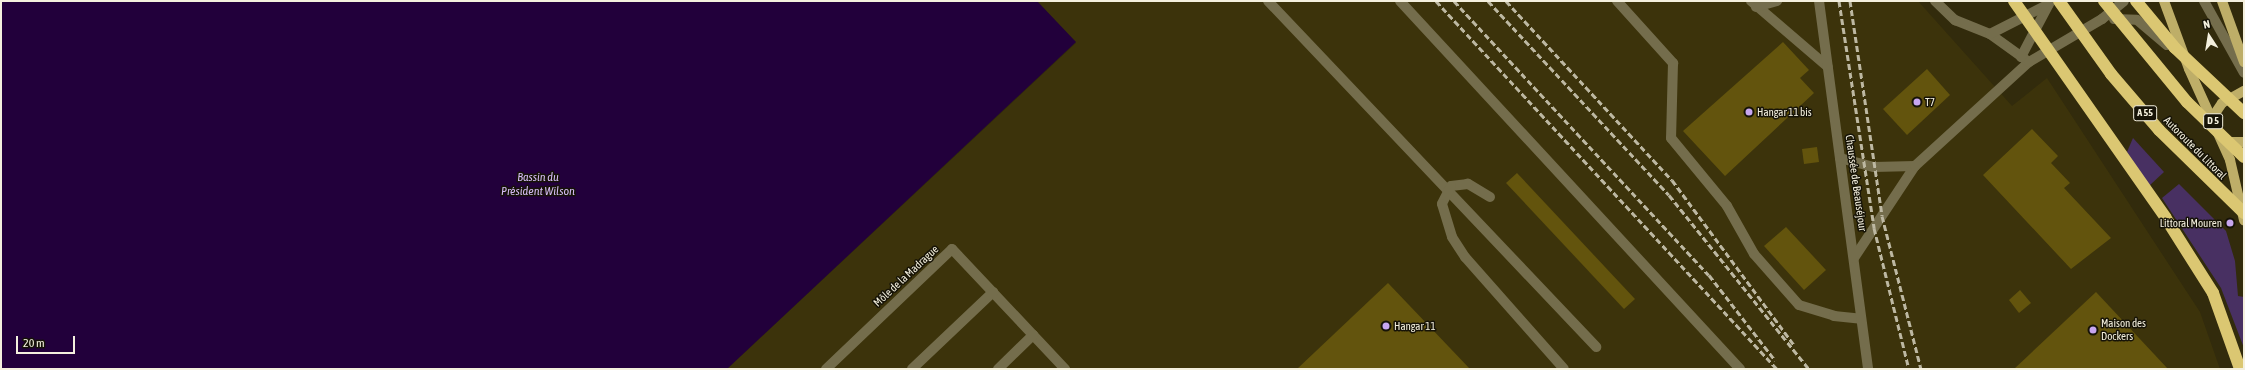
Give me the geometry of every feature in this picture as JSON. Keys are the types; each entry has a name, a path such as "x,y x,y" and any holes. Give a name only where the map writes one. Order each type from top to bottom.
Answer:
{"highway":[{"path":"2014,1 2165,217 2214,293 2240,369"},
{"path":"2104,1 2187,102 2244,157"},
{"path":"2136,1 2175,48 2244,113"},
{"name":"Autoroute du Littoral","path":"2054,2 2111,74 2159,130 2244,213"}],"main road":[{"name":"D 5","path":"2164,1 2189,69 2230,160 2244,220"},
{"path":"2222,1 2244,62"},
{"path":"2212,118 2222,103 2244,91"},
{"path":"2222,141 2244,142"}],"street":[{"path":"1268,1 1596,348"},
{"path":"1400,1 1740,369"},
{"path":"1618,1 1673,63 1671,138 1719,196 1754,254 1799,305 1834,316 1861,319"},
{"path":"1754,4 1777,1"},
{"name":"Chaussée de Beauséjour","path":"1819,1 1868,369"},
{"path":"1935,1 1955,20 1990,34 2025,60"},
{"path":"1854,258 1915,166 2025,60 2102,19 2124,1"},
{"path":"2204,1 2244,73"},
{"path":"1990,34 2054,2"},
{"path":"2025,60 2054,2"},
{"path":"1754,4 1828,67"},
{"path":"2102,19 2137,20 2162,40 2189,69"},
{"path":"1840,158 1874,167 1915,166"},
{"path":"1490,197 1468,184 1457,184 1447,190 1442,204 1444,217 1458,248 1564,369"},
{"name":"Môle de la Madrague","path":"826,369 952,249 1065,369"},
{"path":"912,369 993,292"},
{"path":"998,369 1033,335"}],"shaded area":[{"path":"1037,1 1918,1 2012,106 2047,78 2200,312 2220,369 727,369 1076,43"},
{"path":"2133,138 2164,172 2149,186 2127,152"},
{"path":"2179,184 2226,231 2235,261 2238,296 2244,297 2244,348 2221,288 2162,198"}],"water":[{"name":"Bassin du Président Wilson","path":"1,1 1037,1 1076,42 727,369 1,369"}],"building":[{"name":"Hangar 11 bis","path":"1783,42 1809,70 1800,78 1814,93 1725,176 1683,131"},
{"name":"T7","path":"1927,69 1950,95 1907,135 1883,109"},
{"path":"2032,129 2058,156 2051,163 2070,183 2064,188 2111,238 2071,269 1983,175"},
{"path":"1817,147 1819,162 1804,164 1802,149"},
{"path":"1517,173 1635,299 1624,309 1506,183"},
{"path":"1786,227 1826,270 1804,290 1764,246"},
{"name":"Hangar 11","path":"1388,283 1470,369 1297,369"},
{"path":"2020,290 2031,303 2019,313 2009,300"},
{"name":"Maison des Dockers","path":"2096,292 2168,369 2014,369"}],"railway":[{"path":"1436,1 1777,369"},
{"path":"1454,1 1709,275 1775,360"},
{"path":"1488,1 1669,195 1809,369"},
{"path":"1506,1 1672,180 1794,345"},
{"path":"1839,1 1874,228 1909,369"},
{"path":"1850,1 1882,216 1921,369"}],"place":[{"name":"T7","path":"1917,102"},
{"name":"Hangar 11 bis","path":"1749,112"},
{"name":"Littoral Mouren","path":"2230,223"},
{"name":"Hangar 11","path":"1386,326"},
{"name":"Maison des Dockers","path":"2093,330"}]}
